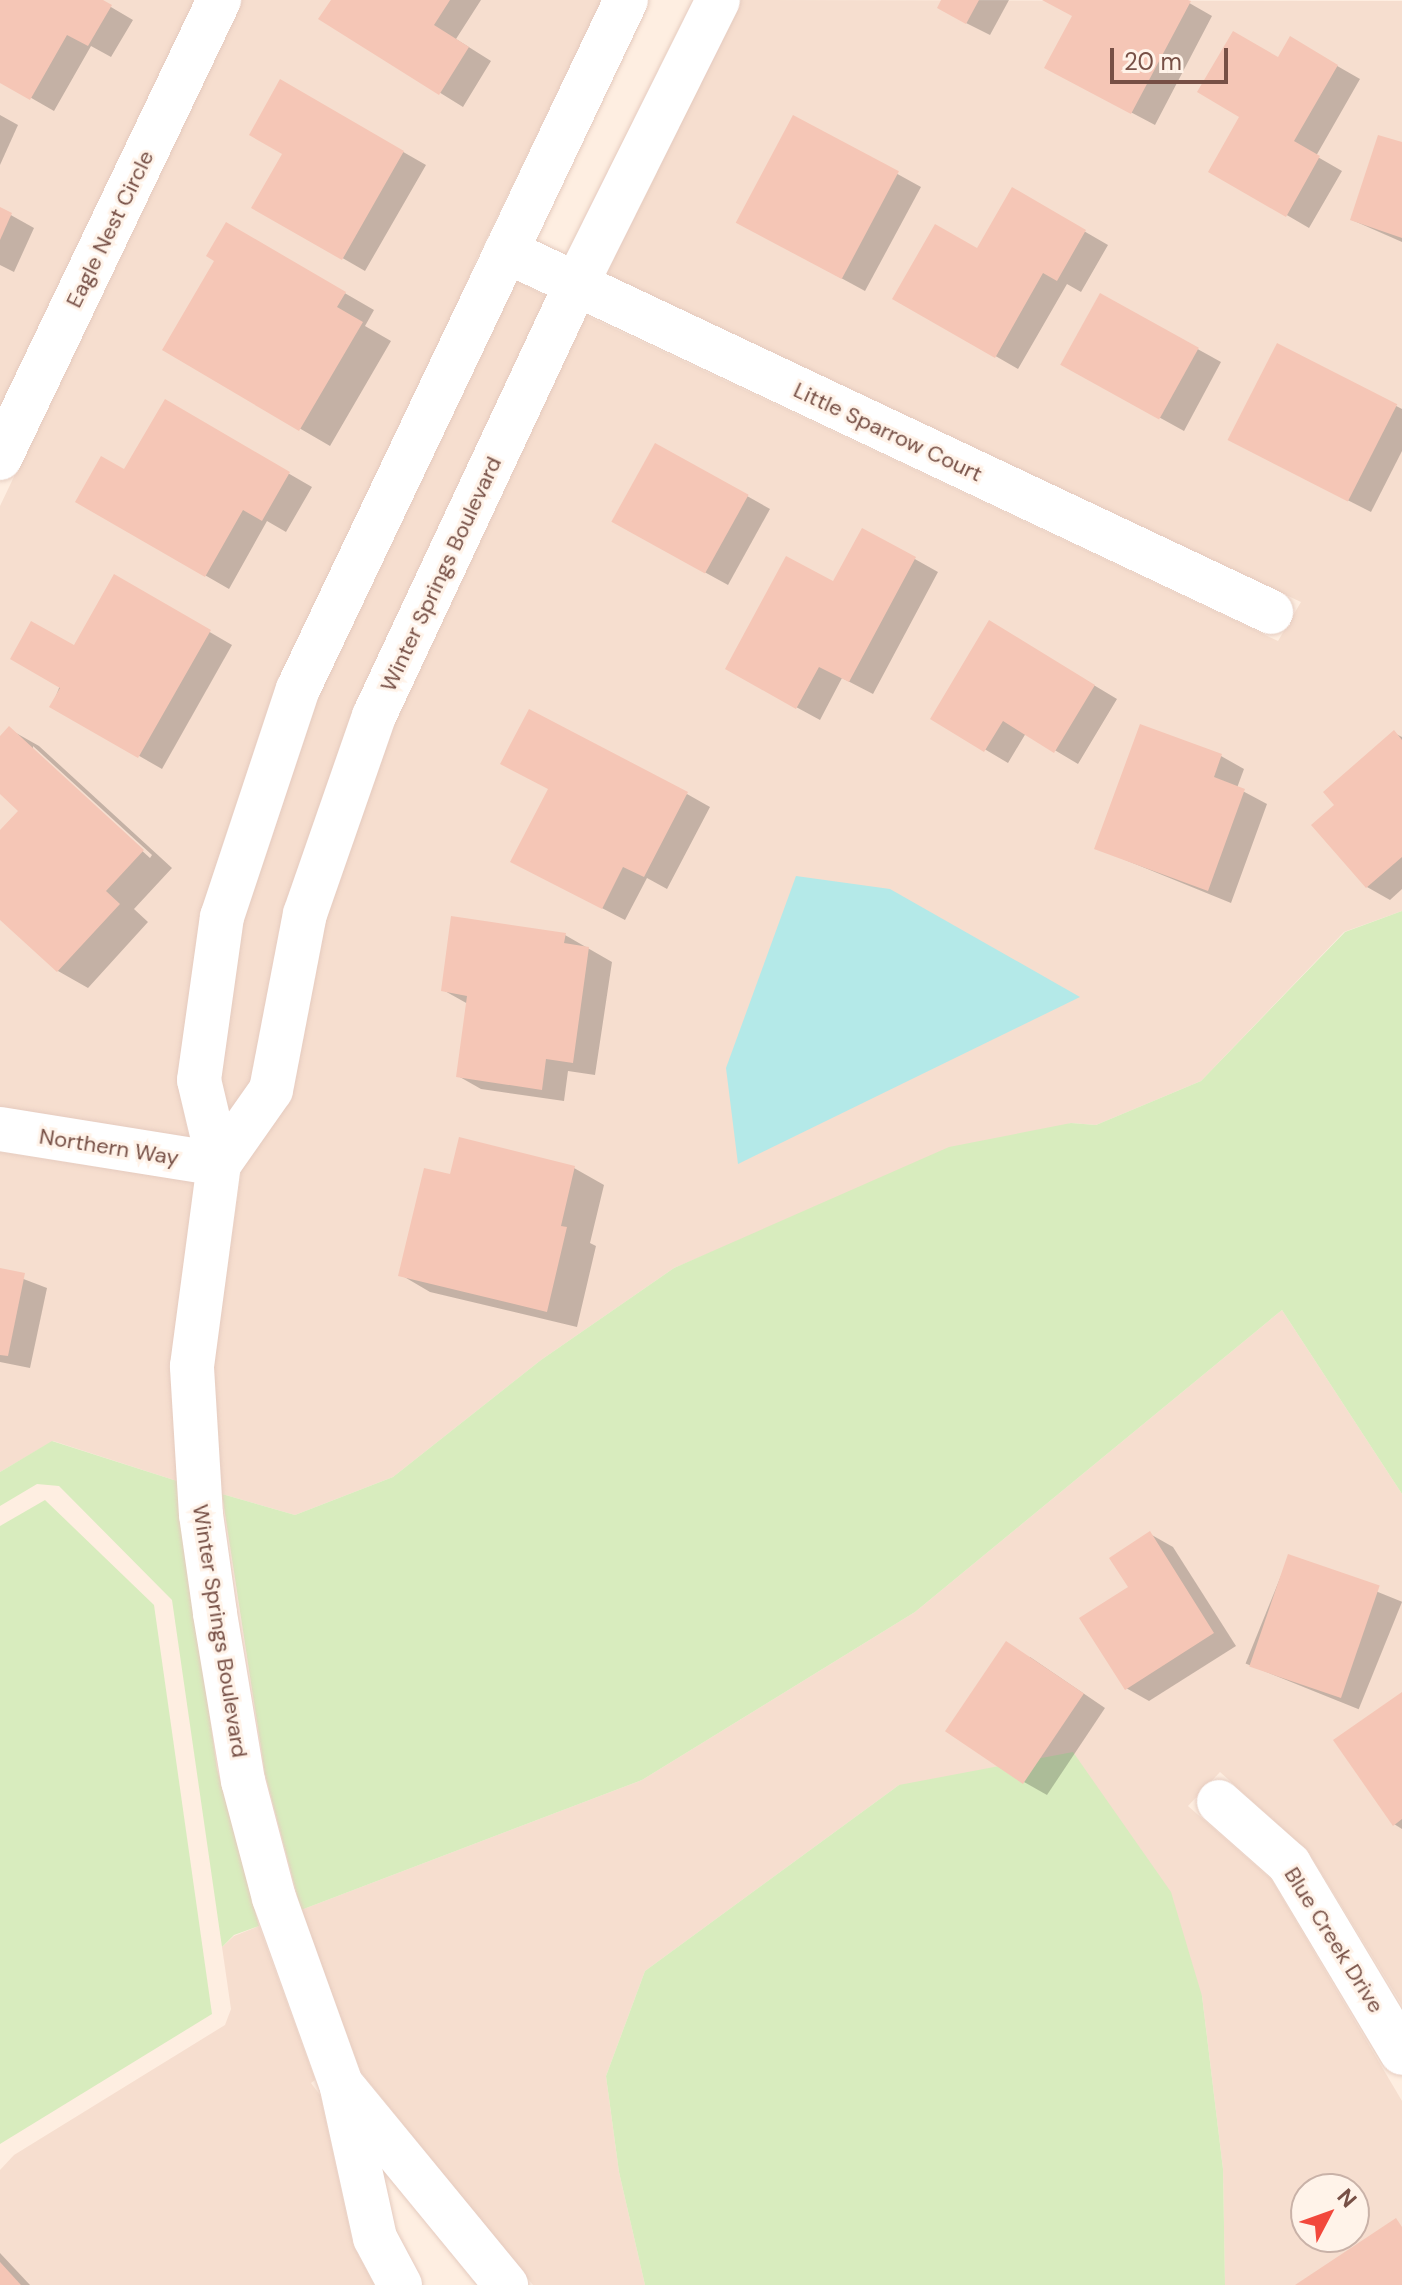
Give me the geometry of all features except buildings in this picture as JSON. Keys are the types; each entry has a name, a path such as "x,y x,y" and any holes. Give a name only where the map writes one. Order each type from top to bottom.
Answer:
{"street":[{"name":"Eagle Nest Circle","path":"0,458 219,0"},
{"name":"Winter Springs Boulevard","path":"400,2285 375,2238 341,2084 274,1898 243,1781 201,1515 192,1366 219,1164 199,1080 222,917 298,689 626,0"},
{"name":"Winter Springs Boulevard","path":"219,1164 271,1090 305,914 374,716 576,285 718,0"},
{"name":"Little Sparrow Court","path":"506,251 1271,612"},
{"name":"Northern Way","path":"0,1129 219,1164"},
{"name":"Blue Creek Drive","path":"1219,1802 1289,1864 1402,2053"},
{"name":"Winter Springs Boulevard","path":"341,2084 506,2285"}],"shaded area":[{"path":"0,0 196,0 0,410"},
{"path":"242,0 602,0 476,260 200,917 177,1080 189,1138 0,1107 0,506"},
{"path":"741,0 1402,1 1402,911 1344,932 1201,1081 1096,1125 1071,1123 804,1213 674,1268 541,1360 393,1477 295,1515 222,1494 214,1364 242,1166 293,1092 326,917 395,722 585,315 1278,641 1301,602 604,274"},
{"path":"515,280 547,297 251,1084 230,1114 221,1077 244,920 319,695"},
{"path":"0,1152 194,1182 170,1366 177,1481 53,1441 0,1472"},
{"path":"1282,1310 1402,1494 1402,2005 1308,1851 1220,1772 1188,1806 1271,1879 1402,2101 1402,2285 1225,2285 1223,2169 1202,1996 899,1785 645,1971 606,2076 619,2172 645,2285 533,2285 361,2072 301,1910 642,1780 915,1612"},
{"path":"259,1926 315,2080 311,2083 320,2095 353,2245 374,2285 0,2285 0,2170 14,2155 225,2025 231,2009 222,1947 234,1936"}],"green space":[{"path":"1402,911 1402,1494 1282,1310 915,1612 642,1780 301,1910 265,1774 222,1494 295,1515 393,1477 541,1360 674,1268 949,1147 1071,1123 1096,1125 1201,1081 1345,932"},
{"path":"52,1441 177,1481 217,1769 259,1926 234,1935 222,1947 172,1600 59,1486 37,1484 0,1506 0,1472"},
{"path":"45,1500 154,1605 212,2014 0,2144 0,1526"},
{"path":"1073,1752 1171,1892 1202,1996 1223,2169 1225,2285 645,2285 619,2172 606,2076 645,1971 899,1785"}],"water":[{"path":"796,876 890,889 1080,997 738,1164 726,1068"}]}
